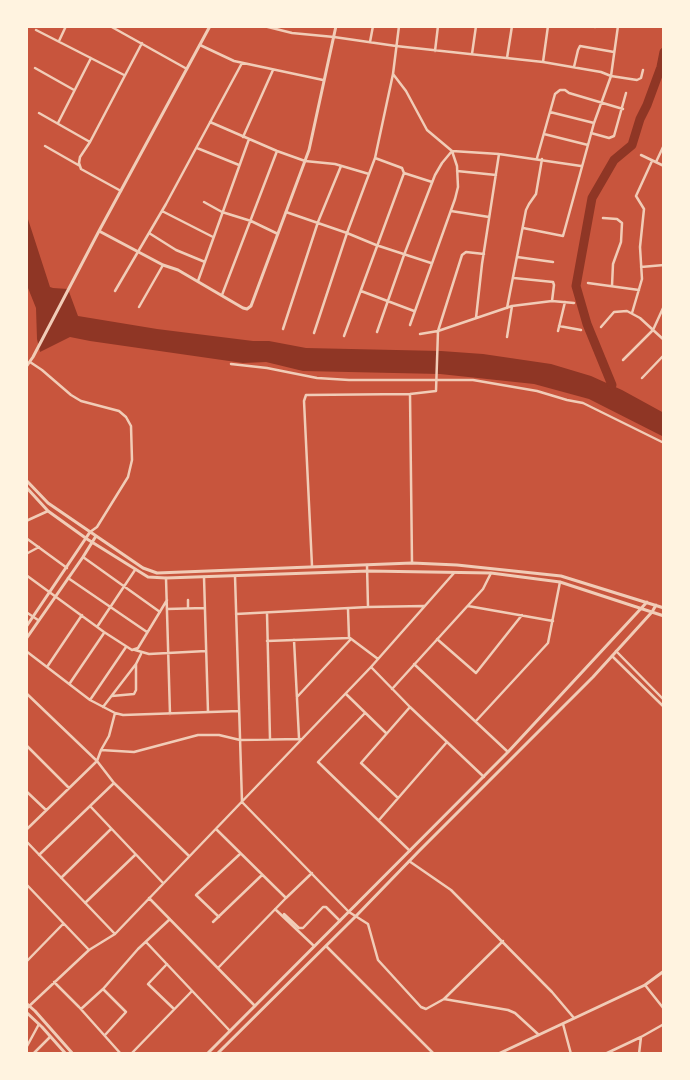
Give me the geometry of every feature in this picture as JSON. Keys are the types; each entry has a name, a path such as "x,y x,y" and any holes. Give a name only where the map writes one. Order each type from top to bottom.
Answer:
{"street":[{"path":"59,41 66,26"},
{"path":"110,26 187,69"},
{"path":"26,367 210,26"},
{"path":"264,26 292,33 543,62 637,80 641,78 643,70"},
{"path":"292,33 293,26"},
{"path":"99,231 163,266 178,270 243,308 247,309 251,306 309,150 336,26"},
{"path":"370,42 373,26"},
{"path":"314,333 375,158 393,74 399,26"},
{"path":"435,51 438,26"},
{"path":"472,55 476,26"},
{"path":"507,58 512,26"},
{"path":"543,62 548,26"},
{"path":"523,228 560,237 563,236 581,166 611,76 618,26"},
{"path":"36,30 124,75"},
{"path":"80,166 80,157 90,142 142,43"},
{"path":"200,45 242,63 323,80"},
{"path":"574,67 580,46 614,52"},
{"path":"58,123 91,58"},
{"path":"115,291 162,211 242,63"},
{"path":"35,68 74,90"},
{"path":"243,137 273,70"},
{"path":"393,74 406,91 427,130 452,151 457,171 458,188 410,325"},
{"path":"537,158 555,94 560,90 622,108"},
{"path":"591,133 609,138 614,136 626,93"},
{"path":"550,112 594,123"},
{"path":"40,113 90,142"},
{"path":"210,122 305,161 341,166 369,174"},
{"path":"544,134 588,145"},
{"path":"198,282 249,139"},
{"path":"632,313 642,279 640,247 644,209 636,196 664,145"},
{"path":"45,146 121,191"},
{"path":"197,148 240,165"},
{"path":"222,297 277,151"},
{"path":"452,151 537,158 581,166"},
{"path":"377,332 432,182 442,163 452,151"},
{"path":"476,318 499,154"},
{"path":"641,155 664,166"},
{"path":"375,158 402,168 404,173 432,182"},
{"path":"507,308 523,228 529,204 536,194 542,159"},
{"path":"283,329 318,222 341,166"},
{"path":"457,171 496,175"},
{"path":"344,336 404,173"},
{"path":"204,202 222,212 251,221 278,234"},
{"path":"451,210 489,217"},
{"path":"162,211 213,237"},
{"path":"285,211 432,264"},
{"path":"603,218 617,219 622,223 621,242 613,264 612,286"},
{"path":"149,233 176,250 205,262"},
{"path":"312,566 304,401 306,395 410,394 436,391 438,331 463,253 474,252 484,254"},
{"path":"518,257 554,262"},
{"path":"641,267 664,265"},
{"path":"139,307 163,266"},
{"path":"514,278 553,282 552,301"},
{"path":"588,283 639,290"},
{"path":"361,291 414,311"},
{"path":"420,334 438,331 512,306 552,301 574,304"},
{"path":"558,331 565,302"},
{"path":"508,337 512,306"},
{"path":"624,360 653,330 664,306"},
{"path":"601,327 614,312 623,311 632,313 640,318 664,340"},
{"path":"559,326 581,330"},
{"path":"642,378 664,355"},
{"path":"26,626 90,532 97,527 131,469 131,426 126,417 119,412 80,401 70,396 49,375 30,362"},
{"path":"231,364 267,368 317,378 349,380 472,380 537,391 567,400 584,402 664,443"},
{"path":"410,394 412,563"},
{"path":"26,480 48,503 143,568 157,572 412,563 457,565 561,576 664,608"},
{"path":"26,487 48,511 93,543 148,577 368,571 492,573 560,582 664,616"},
{"path":"26,521 48,511"},
{"path":"26,639 93,543 97,527"},
{"path":"26,538 67,568"},
{"path":"26,554 39,547"},
{"path":"83,557 160,612"},
{"path":"367,565 368,607"},
{"path":"97,627 135,570"},
{"path":"66,1054 26,1010 28,1004 89,950 115,934 372,667 454,572"},
{"path":"392,689 483,589 492,573"},
{"path":"26,575 127,647 142,653 206,651"},
{"path":"204,576 208,712"},
{"path":"235,576 242,802 349,912 368,924 378,960 421,1007 426,1009 444,1000 502,941"},
{"path":"68,578 148,633"},
{"path":"166,578 170,714"},
{"path":"476,721 548,642 560,582"},
{"path":"135,650 148,633 167,600"},
{"path":"188,600 188,608"},
{"path":"207,1054 484,777 648,602"},
{"path":"217,1054 612,656 652,612 656,605"},
{"path":"236,614 424,606"},
{"path":"468,606 553,621"},
{"path":"168,609 205,608"},
{"path":"297,697 350,638 348,609"},
{"path":"26,612 38,620"},
{"path":"267,613 270,739"},
{"path":"47,667 82,615"},
{"path":"437,639 476,673 522,615"},
{"path":"70,683 104,632"},
{"path":"268,641 350,638 378,659"},
{"path":"294,640 301,739"},
{"path":"90,700 127,647"},
{"path":"26,651 90,700 115,713 123,715 239,711"},
{"path":"616,651 664,700"},
{"path":"103,707 136,664 142,653"},
{"path":"612,656 664,708"},
{"path":"112,696 134,694 136,690 136,664"},
{"path":"414,664 508,752"},
{"path":"372,667 410,707 484,777"},
{"path":"26,693 97,761 114,782 189,856"},
{"path":"346,694 386,733"},
{"path":"398,798 360,763 410,707"},
{"path":"26,830 97,761 109,736 115,713"},
{"path":"365,713 318,762 410,851"},
{"path":"101,750 134,752 198,735 219,735 240,740 301,739"},
{"path":"378,820 447,742"},
{"path":"26,744 69,788"},
{"path":"39,855 114,782"},
{"path":"26,790 46,810"},
{"path":"90,806 164,883"},
{"path":"61,878 111,828"},
{"path":"216,829 286,898"},
{"path":"26,841 115,934"},
{"path":"219,917 196,895 240,854"},
{"path":"85,903 136,855"},
{"path":"409,861 451,890 552,992 574,1018"},
{"path":"218,968 312,873"},
{"path":"213,922 262,875"},
{"path":"26,884 89,950"},
{"path":"149,898 255,1006"},
{"path":"284,914 299,928 303,928 323,907 326,907 340,920"},
{"path":"276,909 314,946"},
{"path":"81,1009 103,989 170,919"},
{"path":"26,962 63,924"},
{"path":"146,942 230,1031"},
{"path":"326,946 434,1054"},
{"path":"167,964 148,984 174,1009"},
{"path":"498,1054 645,985 664,972"},
{"path":"54,982 121,1054"},
{"path":"645,985 664,1009"},
{"path":"103,989 126,1012 105,1035"},
{"path":"131,1054 192,991"},
{"path":"444,1000 508,1010 516,1014 539,1034"},
{"path":"28,1004 74,1054"},
{"path":"26,1048 39,1024"},
{"path":"562,1024 571,1054"},
{"path":"607,1053 664,1024"},
{"path":"33,1054 50,1036"},
{"path":"638,1054 641,1037"}],"shaded area":[{"path":"26,213 50,287 68,289 78,316 157,329 253,341 269,341 306,348 441,351 483,354 551,364 591,376 622,390 664,413 664,437 589,399 534,384 440,374 303,371 266,362 243,363 70,337 40,352 37,339 36,308 26,283"}],"waterway":[{"path":"612,385 587,324 576,286 592,198 614,160 632,145 640,119 661,67 664,52"}]}
